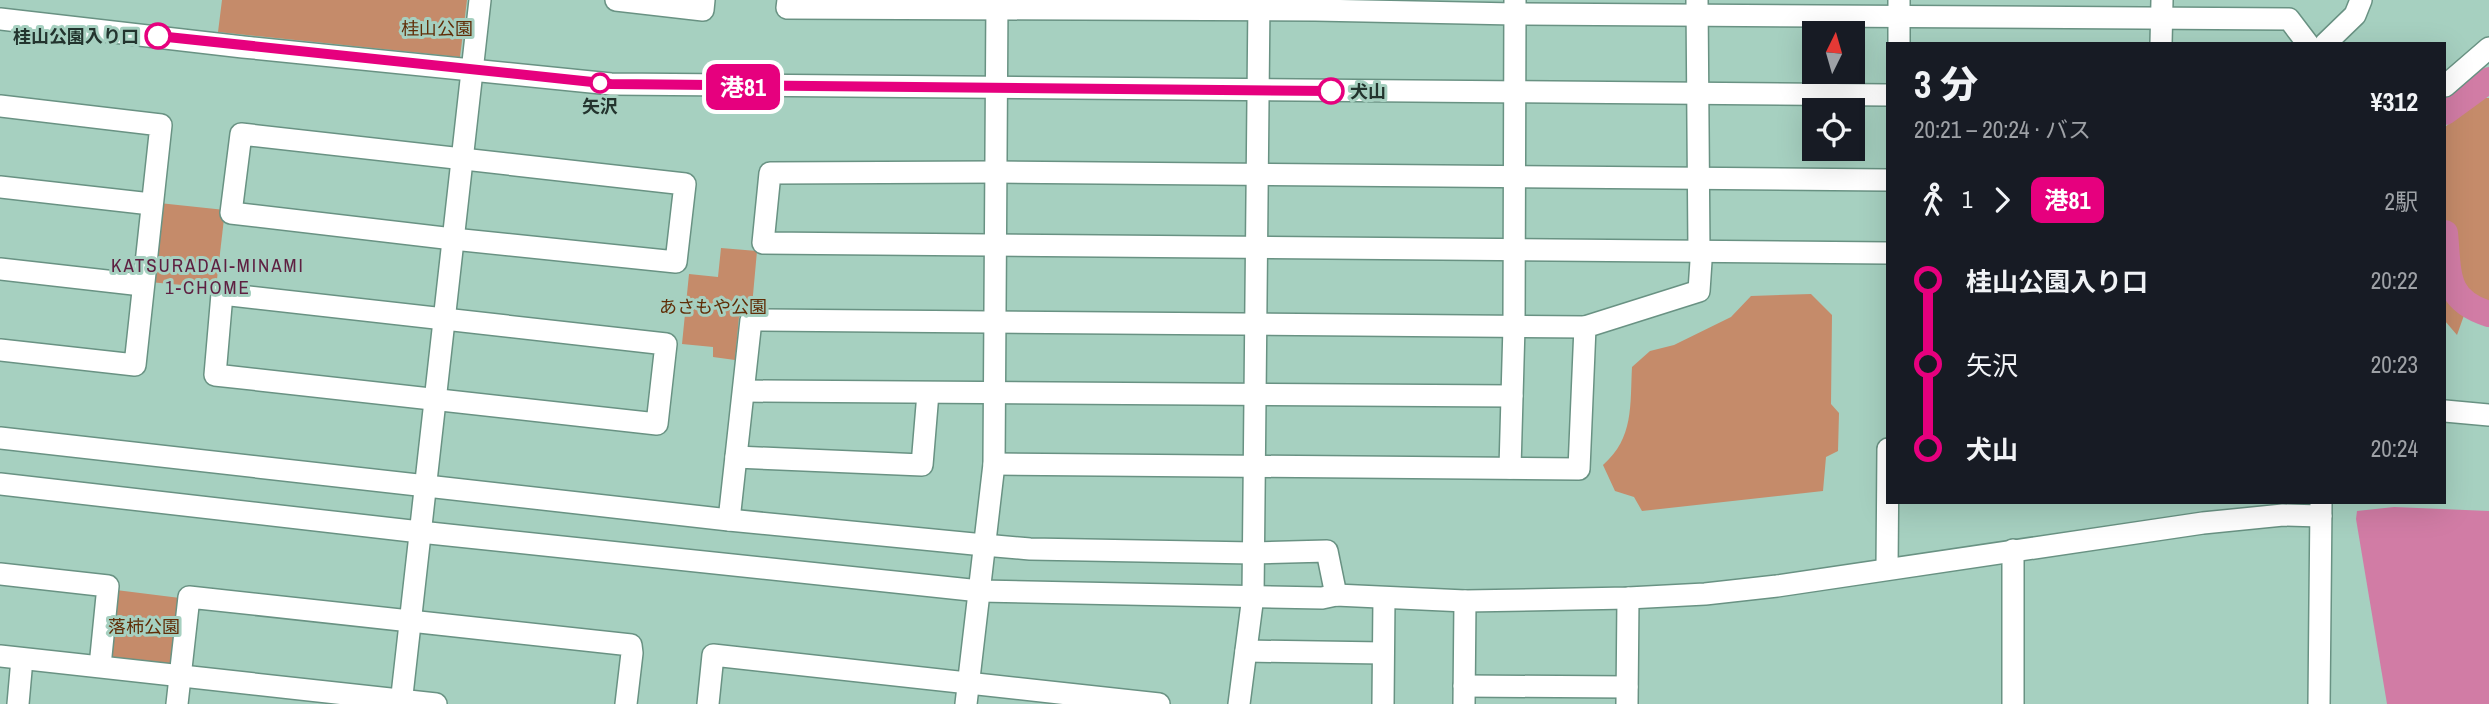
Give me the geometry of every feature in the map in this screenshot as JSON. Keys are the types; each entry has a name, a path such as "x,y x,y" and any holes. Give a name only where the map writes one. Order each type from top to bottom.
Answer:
{"street":[{"path":"401,702 480,0"},
{"path":"616,0 703,10 704,0"},
{"path":"788,0 787,8 1315,5 2162,9 2289,19 2306,42"},
{"path":"2327,42 2355,15 2361,0"},
{"path":"967,694 994,464 997,5"},
{"path":"1239,704 1253,596 1260,6"},
{"path":"1510,468 1514,326 1515,7"},
{"path":"729,520 751,320 1585,327 1699,291 1701,261 1697,7"},
{"path":"1899,8 1899,42"},
{"path":"2161,42 2162,9"},
{"path":"0,19 611,84 1886,95"},
{"path":"2446,85 2489,48"},
{"path":"0,106 162,125 135,365 0,350"},
{"path":"241,134 462,159 685,184 676,262 231,213 241,134"},
{"path":"1886,180 770,173 763,243 1886,253"},
{"path":"0,187 151,204"},
{"path":"0,269 142,285"},
{"path":"222,294 444,319 666,344 657,424 215,375 222,294"},
{"path":"994,464 1579,469 1585,327"},
{"path":"744,391 1512,396"},
{"path":"736,457 922,466 928,393"},
{"path":"2446,411 2489,415"},
{"path":"0,438 729,520 1030,549 1253,553 1327,551 1336,595"},
{"path":"0,484 420,532 980,590 1322,598 1336,595 1465,601 1628,598 1765,587 2203,523 2321,509 2319,704"},
{"path":"1887,569 1888,504"},
{"path":"2013,550 2013,704"},
{"path":"0,574 108,586 100,666"},
{"path":"177,704 189,597 631,645 626,704"},
{"path":"1383,704 1384,598"},
{"path":"1465,601 1464,695 1627,696 1628,598"},
{"path":"1246,652 1383,653"},
{"path":"708,704 713,655 967,694 1159,704"},
{"path":"0,656 436,704"},
{"path":"18,704 22,659"}],"green space":[{"name":"桂山公園","path":"222,0 467,0 460,57 218,32"},
{"path":"2481,98 2489,98 2489,307 2476,302 2457,281 2455,254 2446,226 2446,126"},
{"path":"159,203 225,210 216,288 149,282"},
{"path":"2446,247 2456,292 2468,304 2457,335 2446,322"},
{"name":"あさもや公園","path":"721,248 757,251 751,317 739,317 735,360 713,357 713,347 682,344 689,274 718,277"},
{"path":"1811,294 1832,315 1831,404 1839,413 1838,451 1826,457 1823,491 1642,511 1634,497 1615,491 1603,465 1613,455 1625,432 1630,408 1632,367 1650,351 1674,345 1731,317 1751,296"},
{"name":"落柿公園","path":"116,590 180,598 172,667 110,661"}],"shaded area":[{"path":"2394,507 2489,511 2489,704 2387,704 2356,519 2357,511"}],"waterway":[{"path":"2446,111 2489,80"},
{"path":"2446,243 2449,273 2456,293 2474,308 2489,314"}],"bus line":[{"name":"港81","path":"158,36 611,84 1331,91"}],"place":[{"name":"桂山公園入り口","path":"158,36"},
{"name":"矢沢","path":"600,83"},
{"name":"犬山","path":"1331,91"}],"district":[{"name":"KATSURADAI-MINAMI 1-CHOME","path":"208,276"}]}
